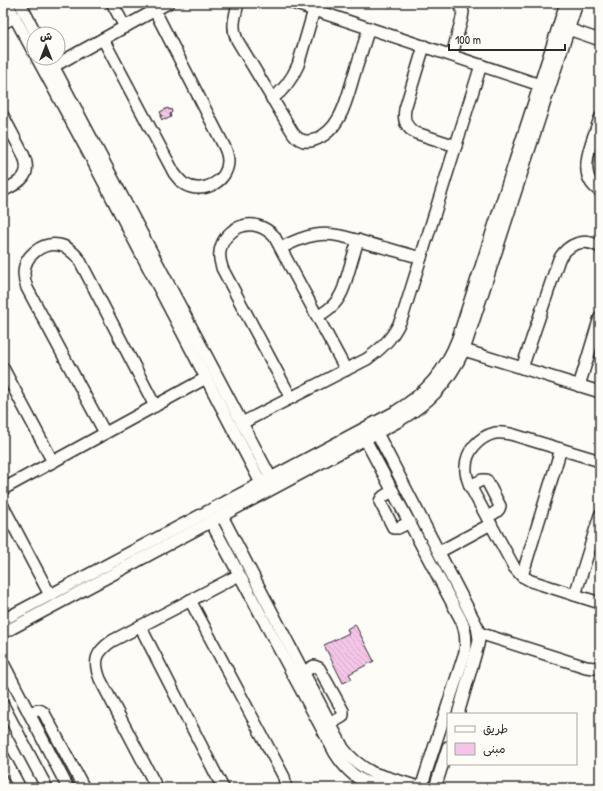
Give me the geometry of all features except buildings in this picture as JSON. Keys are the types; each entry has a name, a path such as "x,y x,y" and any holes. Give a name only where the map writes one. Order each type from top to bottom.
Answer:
{"street":[{"path":"7,3 26,37"},
{"path":"20,3 32,26"},
{"path":"112,3 125,27"},
{"path":"66,55 103,39 168,3"},
{"path":"238,3 233,22 237,40 296,137 306,142 317,139 323,135 334,125 342,113 369,28"},
{"path":"293,3 540,84"},
{"path":"452,55 463,12 459,3"},
{"path":"3,620 407,404 429,386 438,376 453,352 566,3"},
{"path":"3,633 410,415 432,397 451,375 464,350 577,3"},
{"path":"103,39 178,179 193,188 209,187 213,185 222,177 226,170 228,162 227,153 155,10"},
{"path":"272,99 285,87 295,73 314,10"},
{"path":"3,22 15,17"},
{"path":"568,29 600,40"},
{"path":"424,46 405,109 404,121 411,131 456,146"},
{"path":"242,424 367,359 377,352 393,335 403,315 481,65"},
{"path":"42,66 93,152 163,283 242,424 266,480"},
{"path":"53,66 93,152"},
{"path":"3,116 26,160 27,166 26,172 19,183 3,191"},
{"path":"600,118 587,156 586,165 587,174 591,182 600,190"},
{"path":"291,398 222,268 220,249 230,232 238,227 248,225 258,226 267,229 274,236 346,370"},
{"path":"281,248 298,239 317,234 337,235 421,258"},
{"path":"318,316 332,308 337,302 344,287 358,240"},
{"path":"522,368 559,259 563,252 568,247 583,242 591,243 600,247"},
{"path":"105,433 24,280 25,264 35,251 42,247 59,245 74,252 79,258 154,406"},
{"path":"163,283 206,378 266,480"},
{"path":"579,386 600,317"},
{"path":"464,350 600,392"},
{"path":"3,368 53,462"},
{"path":"3,489 206,378"},
{"path":"377,433 474,620 479,633 478,645 458,713"},
{"path":"600,462 514,435 494,433 485,437 471,449 467,458 466,468 470,486 514,567 522,576 531,581 600,603"},
{"path":"222,516 343,748 359,765 373,773 422,788 465,652 466,634 460,618 365,439"},
{"path":"522,576 561,449"},
{"path":"439,552 489,520 500,508 486,480 484,479 470,486"},
{"path":"393,491 380,500 393,527 398,528 410,522"},
{"path":"3,506 50,595"},
{"path":"575,595 600,515"},
{"path":"211,522 337,757 363,785 386,788"},
{"path":"157,788 100,679 96,662 99,654 104,646 112,641 239,575"},
{"path":"190,600 284,777 285,788"},
{"path":"140,626 223,788"},
{"path":"479,633 586,667 600,667"},
{"path":"3,663 68,788"},
{"path":"303,672 314,666 319,668 343,711 343,715 330,724"},
{"path":"3,705 47,788"},
{"path":"29,713 37,710 44,713 84,788"},
{"path":"436,788 447,750"},
{"path":"3,756 20,788"}]}
